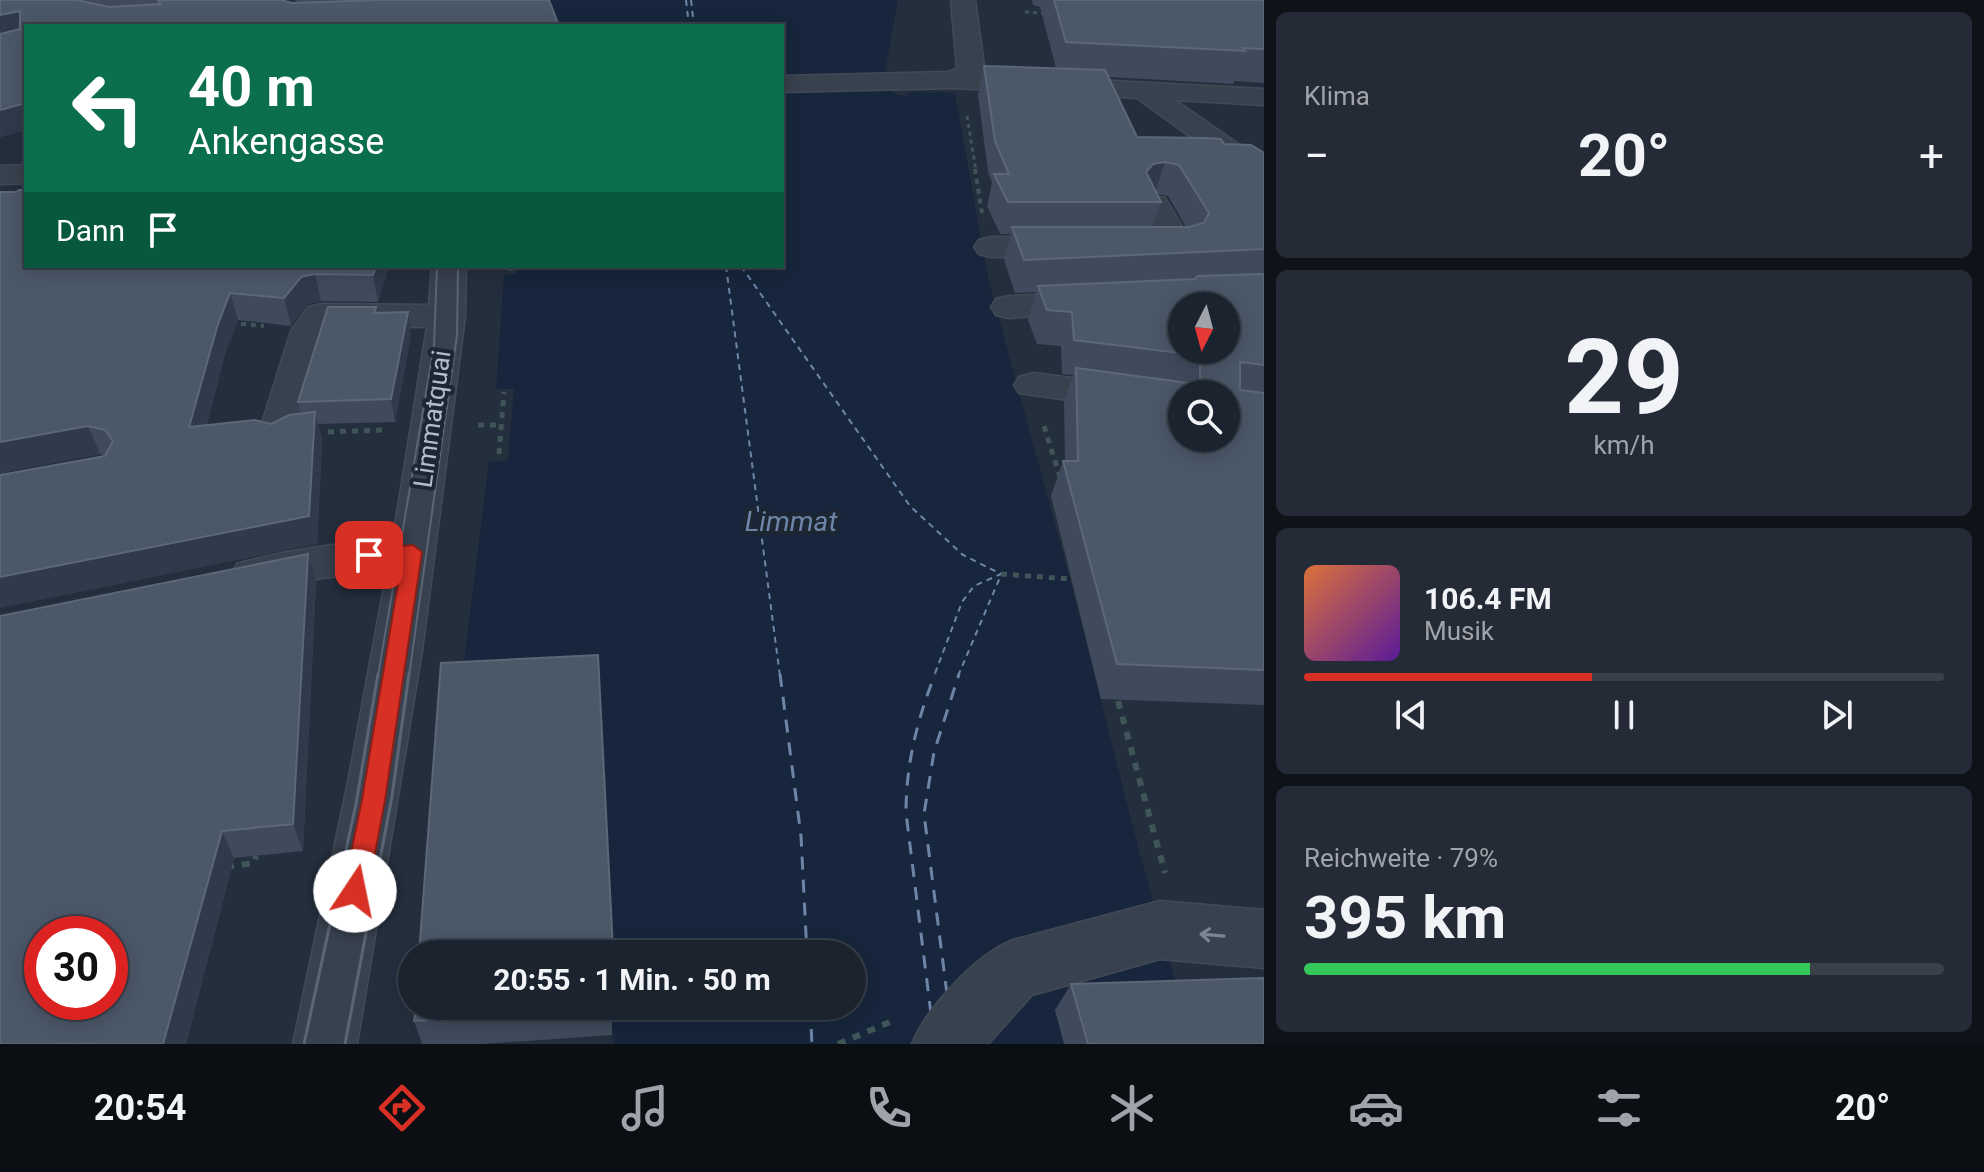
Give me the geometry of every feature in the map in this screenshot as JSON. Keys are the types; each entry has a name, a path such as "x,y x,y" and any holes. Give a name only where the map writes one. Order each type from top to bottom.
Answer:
{"street":[{"path":"953,80 964,76 971,66 963,0"},
{"path":"784,84 953,80 1264,97"},
{"path":"1147,93 1264,176"},
{"path":"0,175 24,174"},
{"path":"991,247 1177,247 1154,205"},
{"name":"Limmatquai","path":"325,1044 374,800 391,554 433,316 448,268"},
{"path":"1009,307 1121,301"},
{"path":"278,436 309,331 321,315 433,316"},
{"path":"1033,385 1168,402"},
{"path":"219,583 391,554"},
{"path":"944,1044 1013,970 1170,931 1264,939"}],"path":[{"path":"1025,12 1045,13"},
{"path":"229,323 309,331"},
{"path":"499,454 504,392"},
{"path":"476,425 501,425"},
{"path":"278,436 391,430"},
{"path":"1001,574 1070,579"},
{"path":"1118,701 1170,931"},
{"path":"223,867 255,860"}],"water":[{"name":"Limmat","path":"543,0 898,0 885,71 882,73 890,89 901,96 910,92 955,93 988,278 1193,1044 613,1044 612,1020 866,1020 866,940 604,940 460,694 489,462 508,460 514,389 496,389 504,275 517,274 518,268 784,268 784,24 551,24"}],"building":[{"path":"0,0 76,0 109,7 161,4 158,0 281,0 292,3 549,0 558,24 24,24 24,104 0,110 0,34 20,29 20,11 0,15"},
{"path":"1054,0 1264,0 1264,49 1243,48 1245,51 1066,42"},
{"path":"984,66 1105,70 1137,137 1221,139 1224,144 1251,145 1264,153 1264,249 1024,260 1012,227 1189,227 1204,223 1209,213 1179,165 1165,162 1153,164 1146,172 1161,202 1008,202 994,174 1009,174 995,141"},
{"path":"24,190 24,268 375,268 373,275 315,274 301,277 284,298 230,293 217,327 189,427 255,420 271,424 289,415 315,412 309,516 0,577 0,475 105,456 113,441 105,430 88,426 0,442 0,192"},
{"path":"1264,274 1264,365 1240,362 1240,292 1168,292 1168,351 1074,340 1072,312 1047,310 1038,286 1195,279 1198,276"},
{"path":"328,307 376,307 374,313 408,312 391,399 298,402"},
{"path":"1200,364 1240,364 1240,380 1200,380"},
{"path":"1076,368 1168,380 1168,452 1240,452 1240,390 1264,393 1264,670 1117,664 1063,461 1078,461"},
{"path":"308,554 293,824 222,831 163,1044 0,1044 0,616"},
{"path":"598,655 612,940 420,940 441,663"},
{"path":"1264,978 1264,1044 1088,1044 1071,984"}],"ferry route":[{"path":"686,0 689,24"},
{"path":"691,0 694,24"},
{"path":"726,268 780,676"},
{"path":"742,268 910,506 963,555 1001,574 974,586 962,602 934,676"},
{"path":"958,676 1001,575"},
{"path":"780,674 801,836 806,940"},
{"path":"931,1014 906,813 914,742 935,674"},
{"path":"947,994 924,814 934,752 959,674"},
{"path":"811,1020 812,1044"}],"tram line":[{"path":"378,676 434,346 437,268"},
{"path":"409,676 457,335 458,268"},
{"path":"304,1044 356,804 378,674"},
{"path":"345,1044 392,796 409,674"}],"route":[{"path":"355,891 374,800 413,552 369,555"}]}
